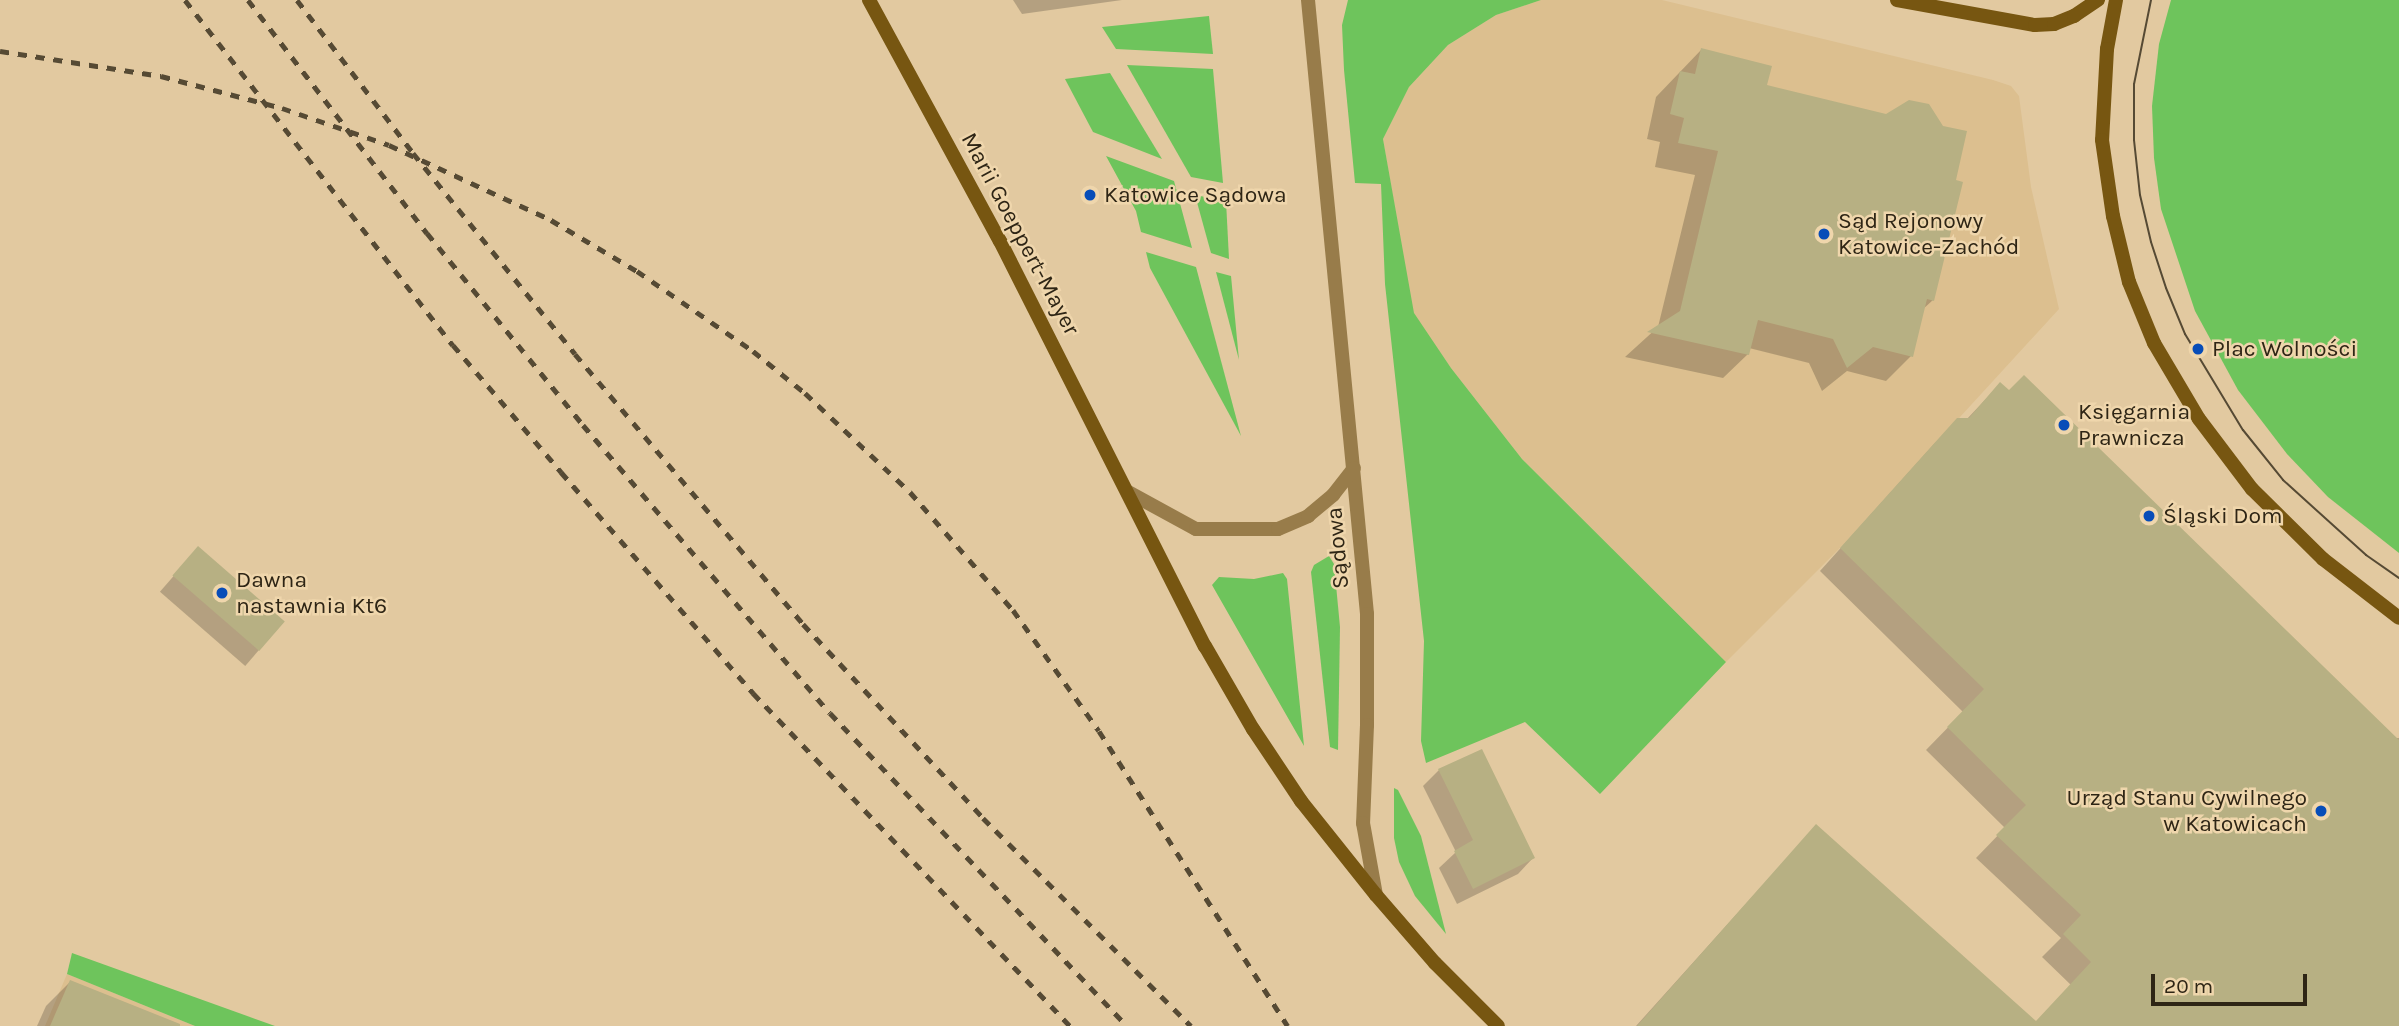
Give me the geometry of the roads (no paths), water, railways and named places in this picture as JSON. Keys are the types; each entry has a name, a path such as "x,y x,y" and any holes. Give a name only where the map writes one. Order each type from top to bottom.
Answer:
{"main road":[{"name":"Marii Goeppert-Mayer","path":"869,0 1000,241 1205,646 1252,729 1301,801 1376,895"},
{"path":"1897,0 2035,25 2054,24 2074,16 2098,0"},
{"path":"2116,0 2107,49 2102,140 2113,216 2129,282 2154,343 2199,419 2252,489 2323,559 2399,618"},
{"path":"1376,895 1435,963 1498,1026"}],"lane":[{"name":"Sądowa","path":"1308,0 1367,614 1367,725 1363,823 1376,895"},
{"name":"Sądowa","path":"1310,18 1317,0"},
{"path":"1128,492 1196,529 1278,529 1308,516 1333,495 1354,468"}],"tram line":[{"path":"2151,0 2134,84 2134,140 2140,195 2151,242 2185,334 2243,430 2283,480 2366,555 2399,578"}],"railway":[{"path":"185,0 453,345 561,472 753,693 1070,1026"},
{"path":"248,0 427,233 583,425 830,713 1127,1026"},
{"path":"297,0 413,153 575,354 803,624 983,818 1191,1026"},
{"path":"0,51 161,76 282,108 389,145 551,220 637,271 753,351 805,393 910,492 1013,610 1099,731 1288,1026"}],"place":[{"name":"Katowice Sądowa","path":"1090,195"},
{"name":"Sąd Rejonowy Katowice-Zachód","path":"1824,234"},
{"name":"Plac Wolności","path":"2198,349"},
{"name":"Księgarnia Prawnicza","path":"2064,425"},
{"name":"Śląski Dom","path":"2149,516"},
{"name":"Dawna nastawnia Kt6","path":"222,593"},
{"name":"Urząd Stanu Cywilnego w Katowicach","path":"2321,811"}]}
